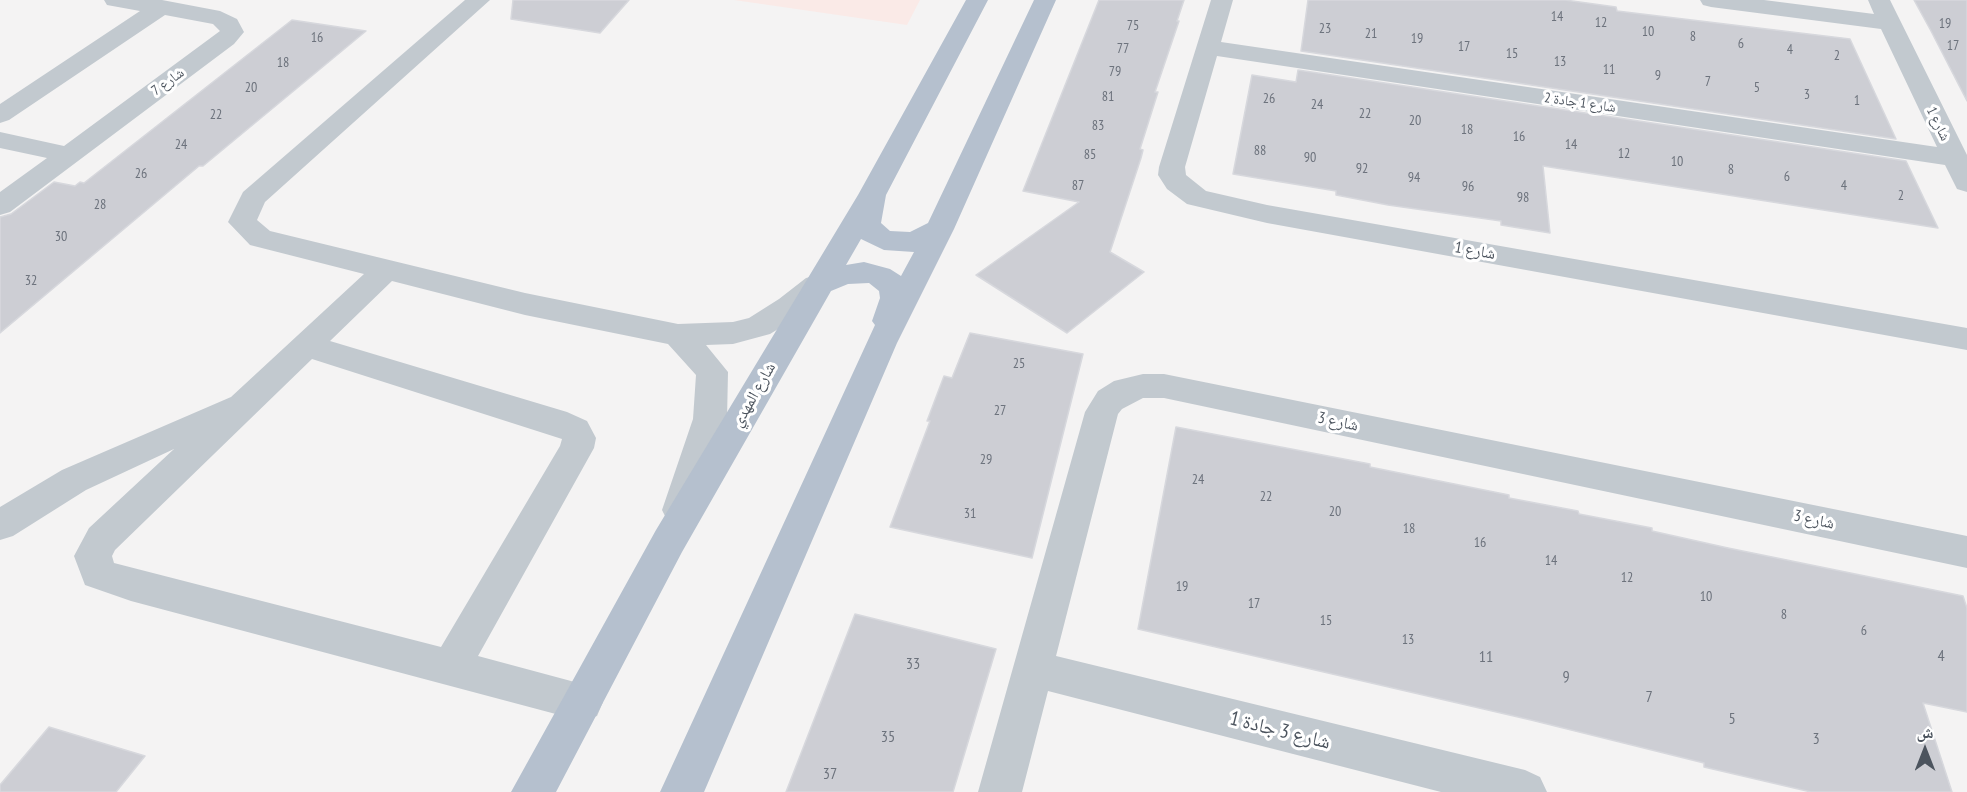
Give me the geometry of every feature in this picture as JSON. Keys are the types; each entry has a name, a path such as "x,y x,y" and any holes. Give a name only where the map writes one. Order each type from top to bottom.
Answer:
{"main road":[{"name":"شارع المهدي","path":"533,792 669,541 817,285 872,195 977,0"},
{"path":"682,792 881,343 940,229 1046,0"},
{"path":"872,195 867,223 871,233 884,240 914,242 940,229"},
{"path":"817,285 844,275 864,272 879,276 893,286 895,298 881,343"}],"street":[{"name":"شارع 7","path":"0,206 226,39 232,32 229,24 220,18 115,0"},
{"path":"479,0 253,198 242,222 260,238 525,304 678,335 733,333 759,326 790,307 817,285"},
{"name":"شارع 1","path":"1222,0 1206,47 1172,167 1172,175 1177,183 1197,198 1267,214 1967,339"},
{"path":"1711,0 1889,23"},
{"name":"شارع 1","path":"1879,0 1967,183"},
{"path":"0,115 162,7"},
{"name":"شارع 1 جادة 2","path":"1206,47 1955,158"},
{"path":"0,140 69,154"},
{"path":"386,270 254,399 102,539 93,556 98,574 131,585 582,702"},
{"path":"669,541 710,419 712,372 678,335"},
{"path":"307,346 567,425 575,430 579,438 576,448 450,668"},
{"name":"شارع 3","path":"1000,792 1035,669 1102,412 1110,400 1126,390 1143,386 1164,386 1967,552"},
{"path":"0,525 74,480 254,399"},
{"name":"شارع 3 جادة 1","path":"1035,669 1524,792"}],"shaded area":[{"path":"734,0 920,0 907,25"}],"building":[{"path":"513,0 629,0 600,33 511,19"},
{"path":"1099,0 1184,0 1155,92 1158,92 1140,149 1143,150 1141,158 1110,252 1144,272 1067,333 976,275 1079,202 1023,191"},
{"path":"1308,0 1565,0 1616,7 1617,11 1850,39 1896,139 1301,51"},
{"path":"1914,0 1967,0 1967,101 1931,31"},
{"path":"292,20 366,31 203,166 199,166 0,333 0,217 11,214 54,182 75,186 80,182 84,183"},
{"path":"1298,70 1906,161 1938,228 1543,166 1550,233 1501,225 1501,221 1388,205 1336,195 1336,191 1233,174 1252,75 1296,82"},
{"path":"970,333 1083,354 1032,558 890,527 930,421 927,421 944,376 952,378"},
{"path":"1176,427 1370,464 1370,467 1509,495 1509,498 1578,511 1579,514 1652,528 1652,531 1728,548 1963,596 1967,608 1967,712 1923,703 1952,792 1811,792 1704,767 1704,763 1531,720 1138,629"},
{"path":"855,614 996,649 953,792 786,792"},
{"path":"49,727 145,756 116,792 0,792 0,785"}]}
